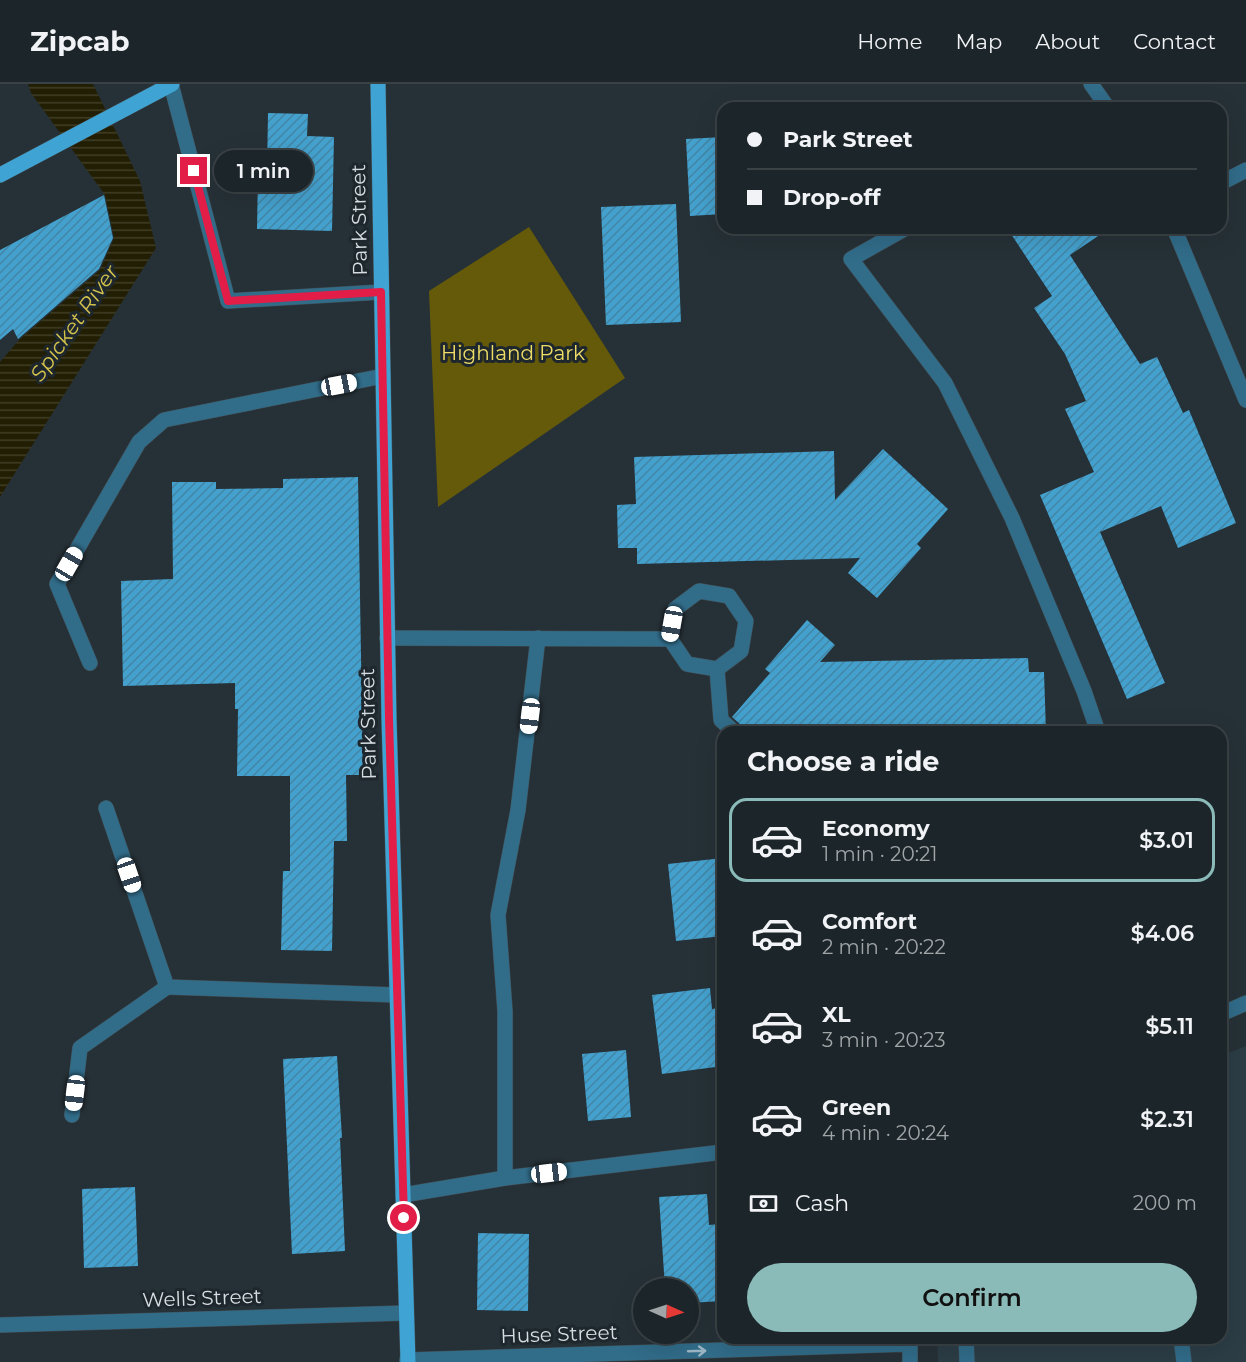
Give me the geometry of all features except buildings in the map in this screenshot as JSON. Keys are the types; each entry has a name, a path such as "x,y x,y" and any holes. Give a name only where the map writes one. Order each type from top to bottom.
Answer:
{"main road":[{"path":"0,175 171,84"},
{"name":"Park Street","path":"378,84 387,638 407,1361"}],"street":[{"path":"171,84 228,301 381,292"},
{"path":"1091,84 1104,102"},
{"path":"1227,180 1246,170"},
{"path":"895,234 851,259 945,383 1012,518 1084,691 1096,726"},
{"path":"1177,234 1246,400"},
{"path":"90,663 57,584 139,442 164,420 383,376"},
{"path":"699,591 729,596 746,621 741,651 717,669 687,664 670,639 675,609 699,591"},
{"path":"387,638 670,639"},
{"path":"505,1178 505,1011 498,915 518,810 538,638"},
{"path":"717,669 721,720 728,726"},
{"path":"106,808 167,987"},
{"path":"72,1115 80,1048 167,987 397,994"},
{"path":"1227,1011 1246,1003"},
{"path":"403,1194 505,1178 717,1153"},
{"name":"Wells Street","path":"0,1324 406,1313"},
{"name":"Huse Street","path":"407,1361 623,1358 910,1344 910,1362"},
{"path":"966,1344 967,1362"},
{"path":"1182,1344 1184,1362"}],"shaded area":[{"path":"1246,1046 1246,1362 938,1362 937,1344 1227,1344 1227,1054"}],"green space":[{"name":"Highland Park","path":"529,227 625,378 438,507 429,291"}],"water":[{"name":"Spicket River","path":"28,84 93,84 140,181 156,248 0,497 0,362 19,340 100,270 114,238 105,195 31,93"}],"route":[{"path":"194,171 228,301 381,292 389,719 404,1218"}]}
